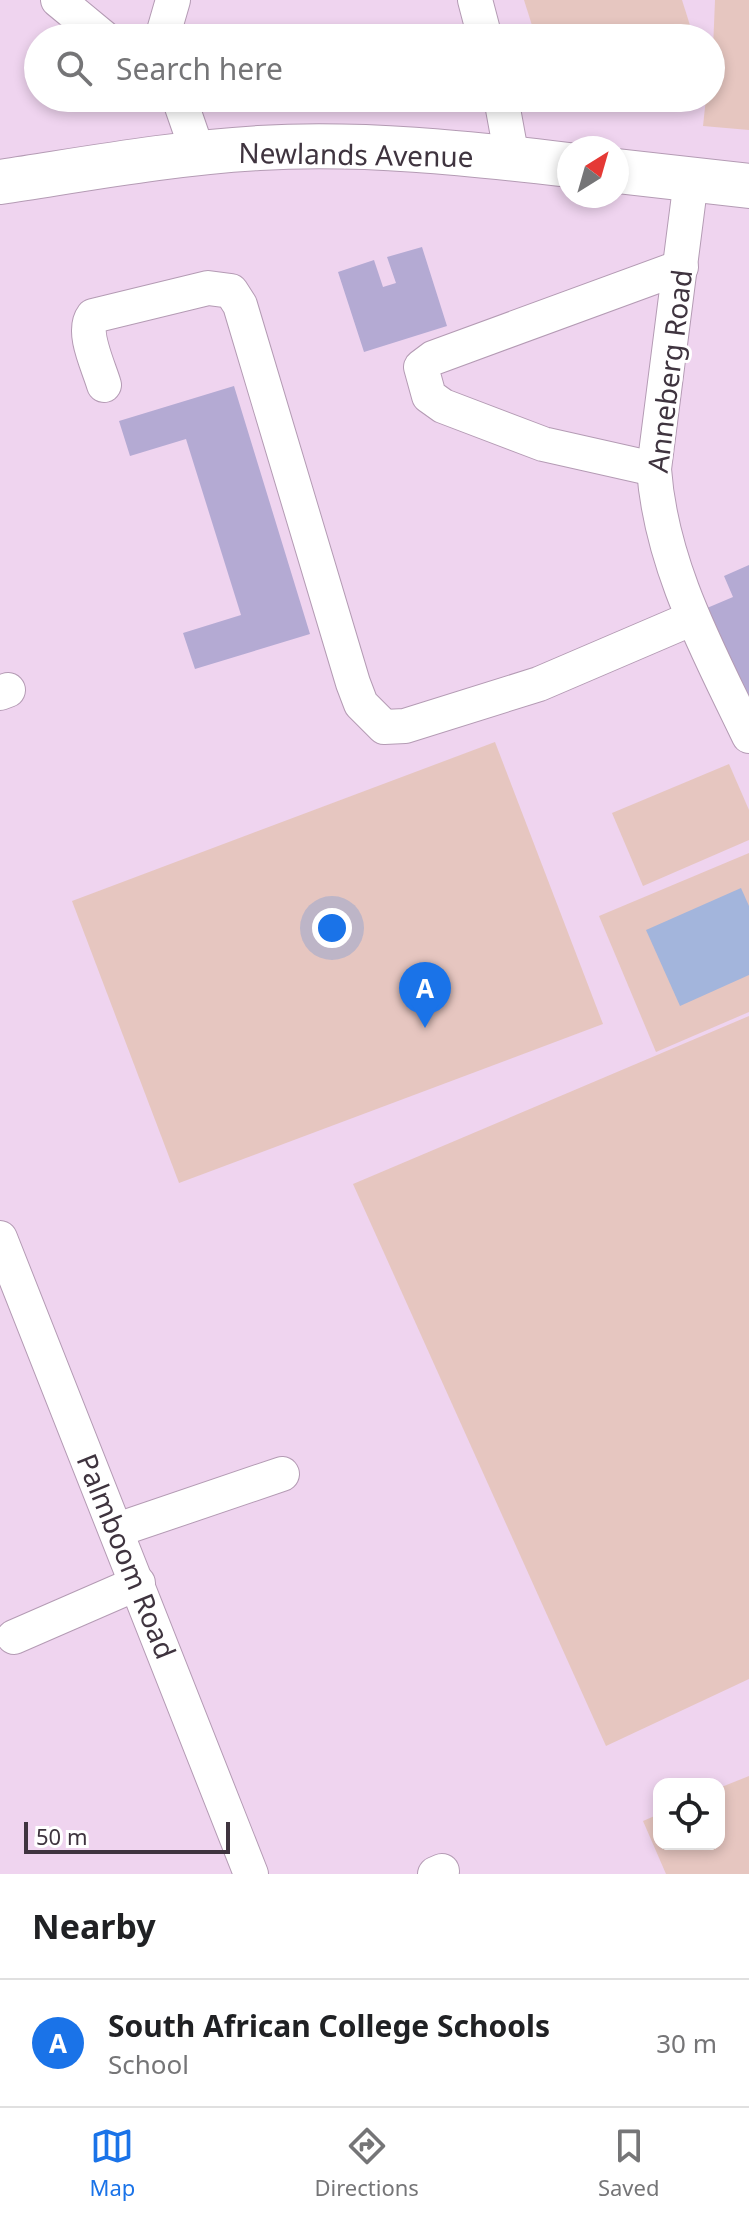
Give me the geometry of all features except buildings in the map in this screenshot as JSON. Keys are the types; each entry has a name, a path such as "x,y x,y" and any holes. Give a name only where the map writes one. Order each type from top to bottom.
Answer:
{"main road":[{"name":"Newlands Avenue","path":"0,182 198,153 325,147 557,164"},
{"path":"629,172 749,186"}],"street":[{"path":"58,0 87,24"},
{"path":"166,24 173,0"},
{"path":"475,0 481,24"},
{"path":"184,112 198,153"},
{"path":"504,112 512,158"},
{"name":"Anneberg Road","path":"691,180 654,469 661,525 673,570 749,736"},
{"path":"654,469 543,444 443,406 429,396 421,367 433,358 681,267"},
{"path":"104,385 89,335 88,323 93,316 208,288 231,291 240,305 353,683 361,704 384,727 405,726 539,684 693,618"},
{"name":"Palmboom Road","path":"0,1238 10,1293 117,1530 251,1874"},
{"path":"117,1530 282,1474"},
{"path":"14,1637 138,1583"}],"shaded area":[{"path":"524,0 682,0 690,24 532,24"},
{"path":"715,0 749,0 749,130 703,126 704,112 725,112 725,24 714,24"},
{"path":"495,742 603,1024 179,1183 72,901"},
{"path":"729,764 749,810 749,840 643,886 612,813"},
{"path":"749,853 749,1012 656,1052 599,916"},
{"path":"749,1016 749,1679 606,1746 353,1184"},
{"path":"749,1776 749,1874 666,1874 656,1850 725,1850 725,1786"},
{"path":"653,1817 653,1844 643,1821"}],"water":[{"path":"741,888 749,906 749,975 680,1006 646,930"}],"place":[{"name":"South African College Schools","path":"425,1028"}]}
